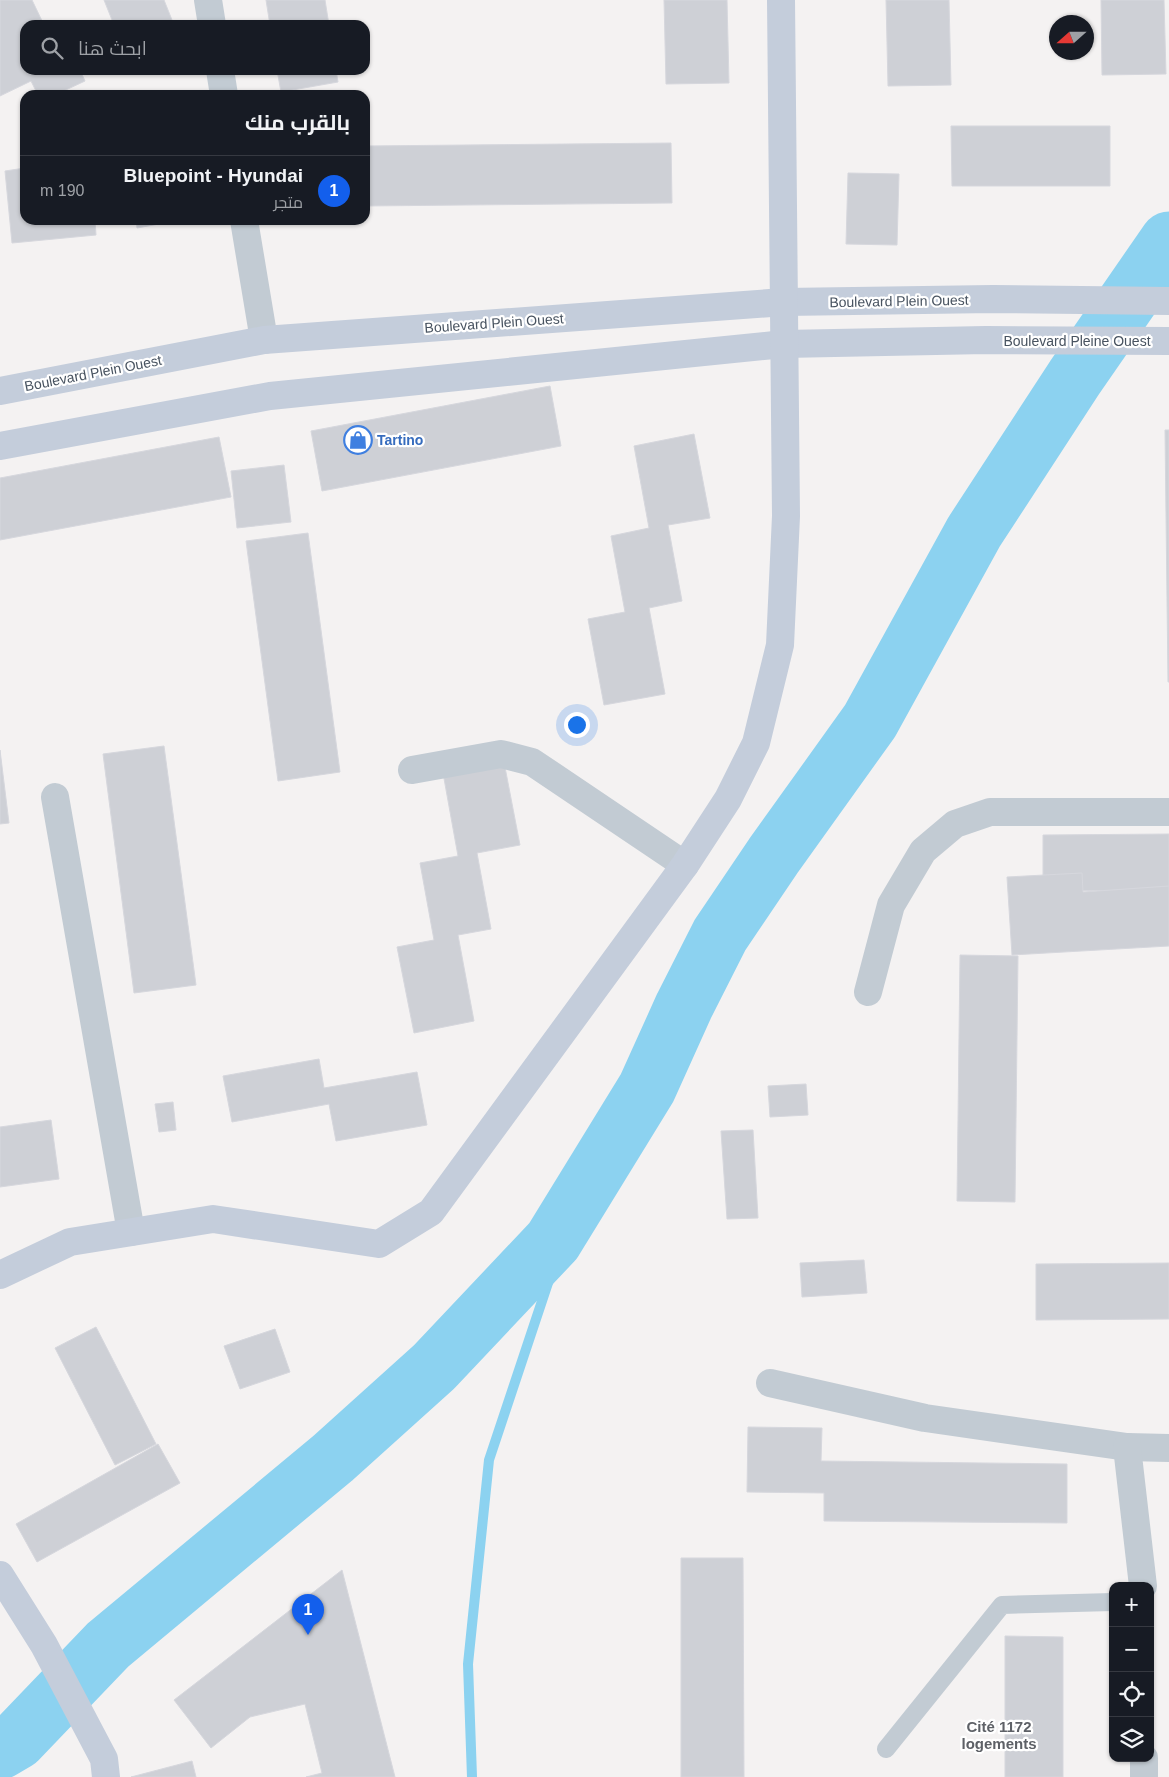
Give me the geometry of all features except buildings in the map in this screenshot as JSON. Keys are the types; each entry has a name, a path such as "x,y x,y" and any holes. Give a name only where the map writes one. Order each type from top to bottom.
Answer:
{"main road":[{"path":"0,1275 70,1242 213,1220 379,1244 431,1212 685,865 728,799 756,743 780,645 786,516 781,0"},
{"name":"Boulevard Plein Ouest","path":"0,391 264,340 784,302 993,299 1169,301"},
{"name":"Boulevard Pleine Ouest","path":"784,344 986,340 1169,341"},
{"path":"0,446 270,396 784,344"},
{"path":"0,1575 44,1645 105,1768"}],"street":[{"path":"208,0 211,20"},
{"path":"221,75 223,90"},
{"path":"245,225 264,340"},
{"path":"412,770 501,754 532,762 685,865"},
{"path":"55,797 131,1232"},
{"path":"868,992 892,905 923,851 955,824 990,812 1169,812"},
{"path":"770,1383 925,1418 1127,1447 1169,1448"},
{"path":"1127,1447 1143,1582"},
{"path":"1144,1762 1144,1777"}],"lane":[{"path":"886,1749 1002,1605 1109,1602"}],"waterway":[{"path":"0,1750 17,1740 108,1645 333,1458 434,1367 553,1241 647,1088 684,1006 720,935 774,855 870,721 974,532 1075,377 1169,241"},
{"path":"472,1777 468,1664 489,1460 573,1208"}],"place":[{"name":"Tartino","path":"358,440"},
{"name":"Bluepoint - Hyundai","path":"308,1635"}],"district":[{"name":"Cité 1172 logements","path":"999,1736"}]}
